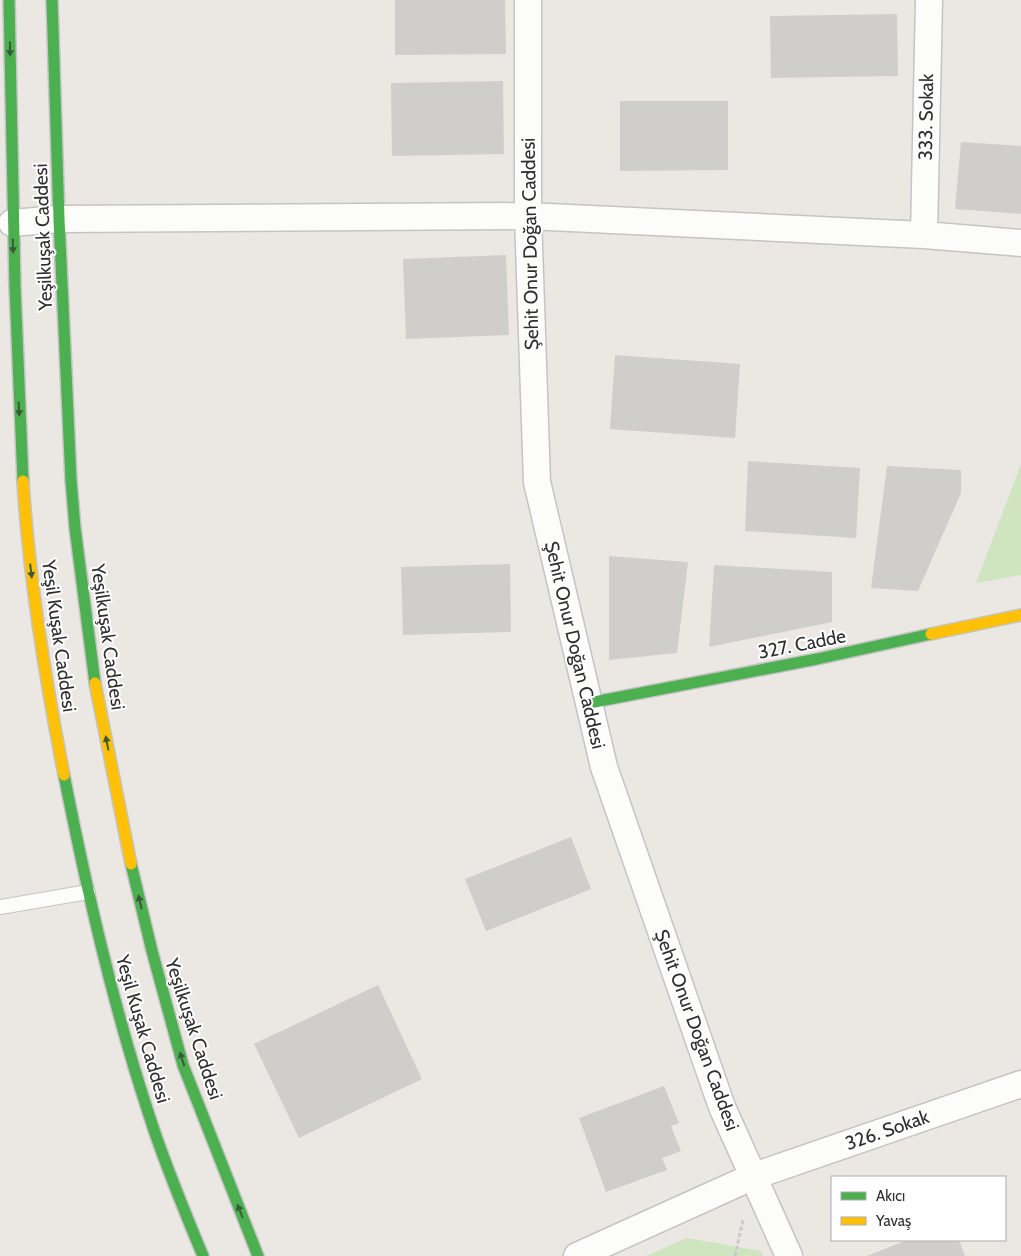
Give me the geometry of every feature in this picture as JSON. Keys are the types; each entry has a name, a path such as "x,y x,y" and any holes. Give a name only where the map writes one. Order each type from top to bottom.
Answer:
{"main road":[{"name":"Yeşil Kuşak Caddesi","path":"10,0 12,224 18,395 28,546 38,624 47,682 88,892 103,956 148,1112 167,1168 203,1256"},
{"name":"Yeşilkuşak Caddesi","path":"52,0 59,219 71,480 76,536 96,689 132,866 171,1024 183,1065 258,1256"},
{"name":"327. Cadde","path":"589,703 817,659 1021,615"}],"street":[{"name":"Şehit Onur Doğan Caddesi","path":"528,0 528,216 537,482 604,767 722,1107 789,1256"},
{"name":"333. Sokak","path":"924,235 929,0"},
{"path":"12,224 59,219 528,216 924,235 1021,243"},
{"name":"326. Sokak","path":"577,1256 754,1176 1021,1084"}],"lane":[{"path":"0,907 88,892"}],"green space":[{"path":"1021,464 1021,575 976,583"},
{"path":"687,1238 761,1251 763,1256 646,1256"}],"building":[{"path":"395,0 505,0 506,54 395,55"},
{"path":"897,14 898,76 771,78 770,16"},
{"path":"503,81 504,154 392,156 391,83"},
{"path":"620,101 728,101 728,170 620,171"},
{"path":"961,142 1021,146 1021,214 955,209"},
{"path":"506,255 509,335 406,339 403,259"},
{"path":"615,355 740,364 735,438 610,429"},
{"path":"748,461 860,468 856,538 745,531"},
{"path":"887,466 961,470 961,493 918,591 871,588"},
{"path":"609,556 688,562 677,653 609,660"},
{"path":"510,564 511,632 403,635 401,567"},
{"path":"714,565 832,572 832,622 709,647"},
{"path":"571,837 591,889 486,931 465,879"},
{"path":"378,985 422,1079 299,1138 254,1044"},
{"path":"664,1086 679,1123 671,1126 681,1151 662,1158 667,1170 606,1192 579,1118"},
{"path":"904,1241 959,1241 965,1256 867,1256"}],"traffic: fast":[{"path":"9,0 15,287 23,481"},
{"path":"52,0 59,219 71,480 75,528 95,683"},
{"path":"589,703 817,659 931,634"},
{"path":"64,775 82,862 124,1033 162,1153 203,1256"},
{"path":"131,864 183,1065 258,1256"}],"traffic: slow":[{"path":"23,481 29,555 39,629 64,775"},
{"path":"931,634 1021,615"},
{"path":"95,683 131,864"}]}
